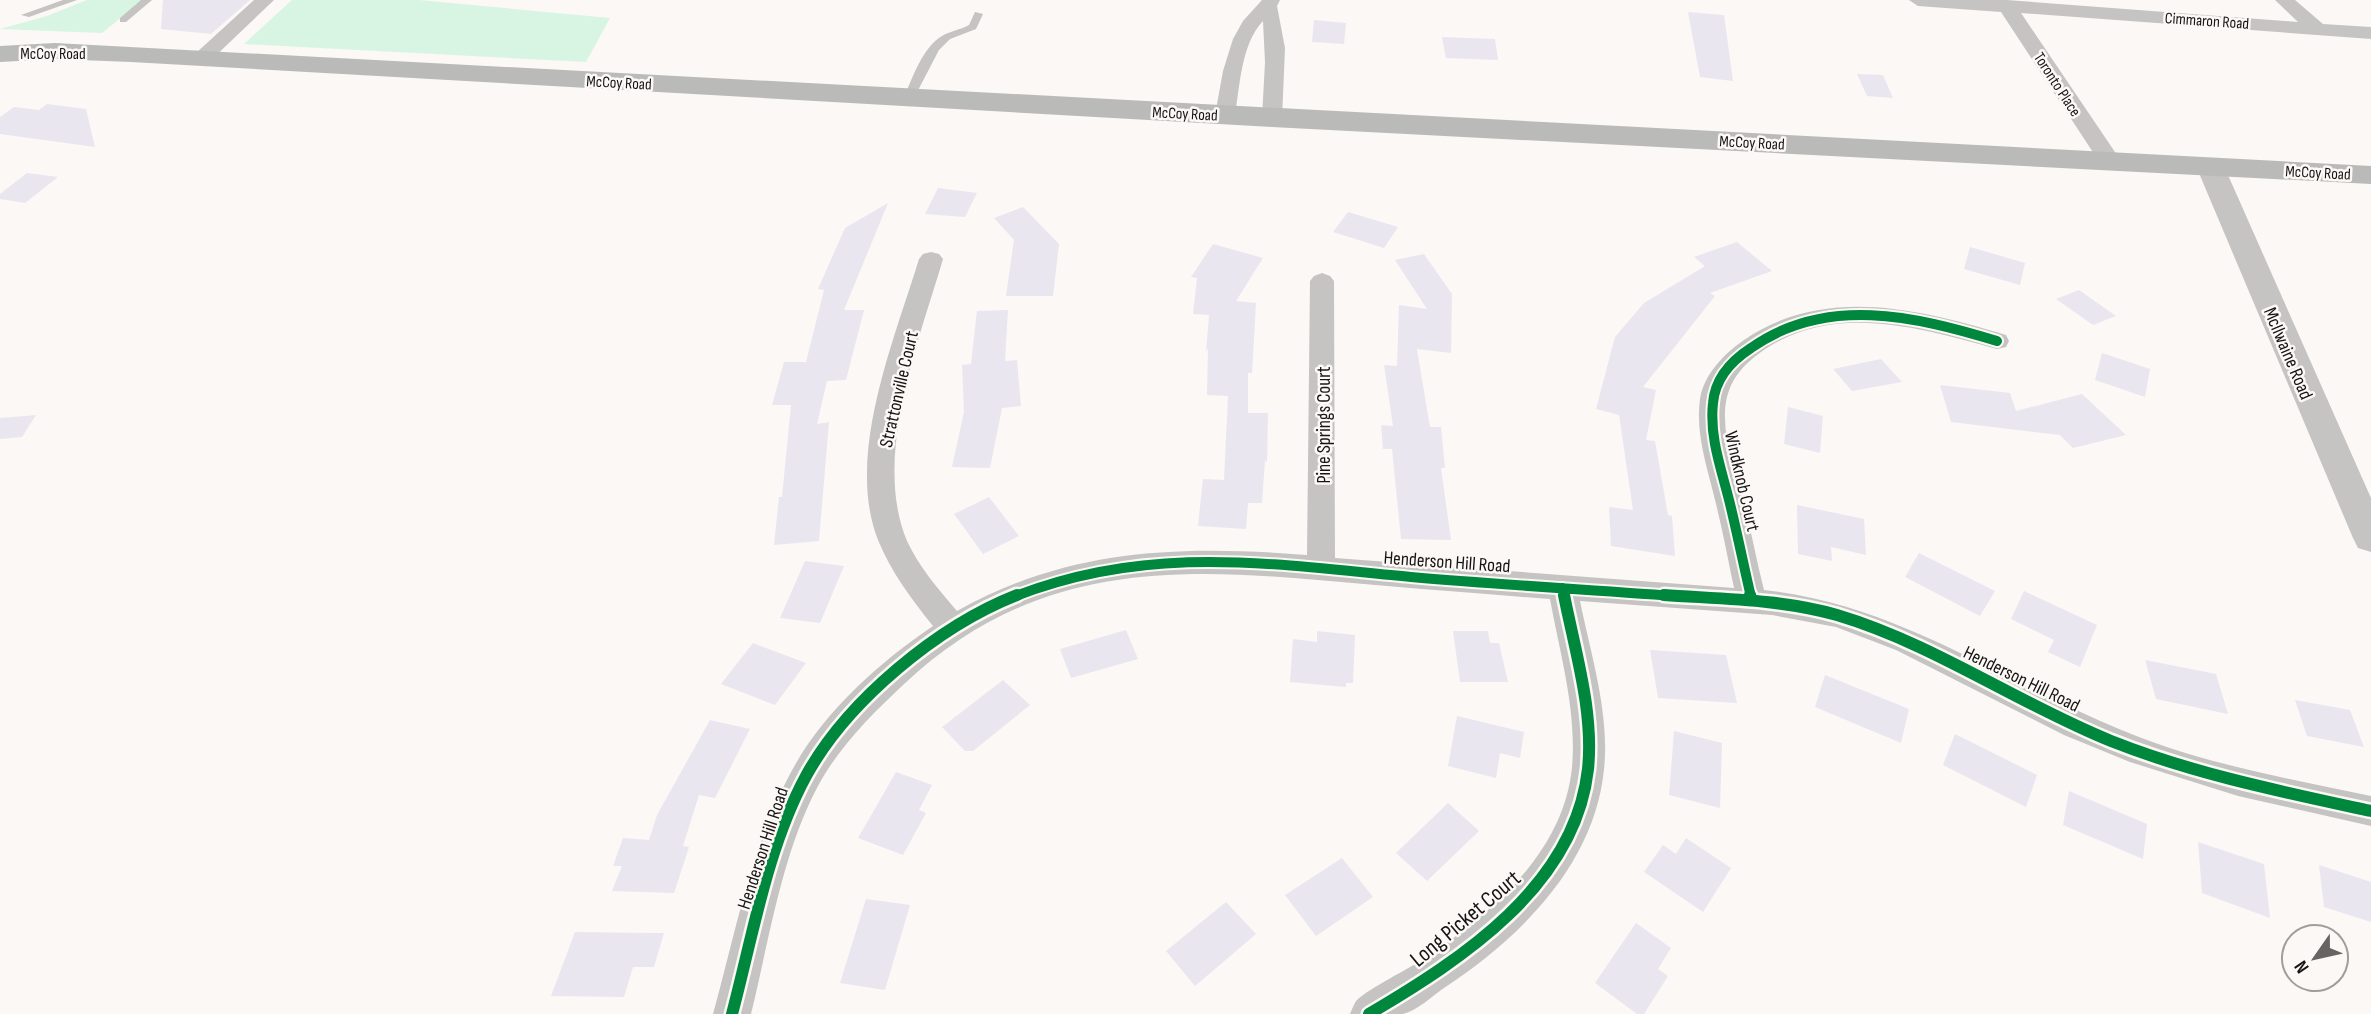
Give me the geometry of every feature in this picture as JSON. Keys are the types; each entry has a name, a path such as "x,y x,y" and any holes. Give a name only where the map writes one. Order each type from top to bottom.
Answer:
{"main road":[{"name":"McCoy Road","path":"0,54 55,51 203,57 1272,118 2371,175"}],"street":[{"path":"203,57 265,0"},
{"name":"Cimmaron Road","path":"1918,0 2007,6 2048,4 2371,33"},
{"path":"2284,0 2316,29"},
{"path":"1226,115 1232,71 1240,44 1254,17 1270,3 1276,43 1272,118"},
{"name":"Toronto Place","path":"2007,6 2110,161"},
{"name":"McIlwaine Road","path":"2210,166 2371,538"},
{"name":"Strattonville Court","path":"931,259 882,436 881,487 891,538 906,566 952,627"},
{"name":"Pine Springs Court","path":"1320,569 1323,532 1322,281"},
{"name":"Windknob Court","path":"1751,599 1713,437 1713,399 1718,381 1729,365 1755,342 1787,326 1858,314 1923,319 1997,341"},
{"name":"Henderson Hill Road","path":"732,1014 766,885 800,788 816,760 867,699 909,658 952,627 1061,578 1107,568 1218,561 1563,588 1751,599 1832,614 1879,629 2107,739 2170,763 2248,785 2371,811"},
{"name":"Long Picket Court","path":"1369,1014 1409,992 1497,925 1537,887 1562,849 1578,814 1588,769 1584,705 1563,588"}],"lane":[{"path":"26,15 72,0"},
{"path":"123,20 147,0"},
{"path":"909,98 919,73 937,45 973,27 978,14"}],"green space":[{"path":"87,0 143,0 102,33 0,29 47,16"},
{"path":"292,0 419,0 610,18 586,62 244,44"}],"building":[{"path":"163,0 250,0 211,34 161,29"},
{"path":"1688,12 1724,15 1733,81 1700,77"},
{"path":"1314,20 1346,23 1344,44 1312,42"},
{"path":"1442,37 1495,39 1498,60 1446,58"},
{"path":"1857,74 1883,75 1893,98 1867,96"},
{"path":"47,104 86,109 95,147 0,134 0,117 14,107 39,110"},
{"path":"27,173 58,177 25,203 0,199 0,194"},
{"path":"938,188 977,193 965,217 925,214"},
{"path":"888,203 844,310 864,310 846,380 827,381 817,424 829,422 819,541 774,545 779,497 782,497 791,405 772,405 784,362 806,362 824,290 818,289 845,228"},
{"path":"1023,207 1059,244 1053,296 1006,296 1014,240 994,218"},
{"path":"1348,212 1398,227 1384,248 1333,232"},
{"path":"1737,242 1772,271 1710,293 1715,296 1643,387 1656,390 1646,440 1655,441 1668,515 1672,516 1675,556 1611,546 1609,507 1633,510 1619,415 1596,409 1615,337 1644,303 1705,266 1694,257"},
{"path":"1213,244 1263,258 1236,301 1256,303 1252,373 1248,373 1248,413 1268,413 1267,462 1265,461 1262,503 1248,503 1246,529 1198,526 1203,479 1224,480 1228,396 1207,395 1209,315 1193,314 1197,278 1191,277"},
{"path":"1970,247 2025,263 2020,285 1964,269"},
{"path":"1424,254 1452,294 1451,353 1417,349 1430,427 1441,427 1445,468 1441,468 1451,540 1401,539 1392,449 1383,449 1381,425 1393,426 1384,365 1397,366 1399,305 1427,309 1395,260"},
{"path":"2079,290 2116,316 2093,325 2056,299"},
{"path":"1008,310 1005,361 1017,360 1021,406 1002,408 990,468 952,467 964,412 962,365 971,364 977,311"},
{"path":"2102,353 2150,369 2145,397 2095,380"},
{"path":"1881,359 1902,382 1852,391 1833,369"},
{"path":"1940,385 2010,393 2016,411 2082,394 2126,435 2073,448 2060,435 1951,422"},
{"path":"1788,407 1823,416 1820,453 1784,444"},
{"path":"36,415 22,437 0,439 0,418"},
{"path":"989,497 1019,536 983,554 954,514"},
{"path":"1797,505 1864,519 1866,555 1831,547 1832,561 1798,554"},
{"path":"1919,553 1995,591 1980,616 1905,577"},
{"path":"805,561 844,566 820,623 780,618"},
{"path":"2024,591 2097,625 2080,667 2048,652 2054,640 2011,619"},
{"path":"1126,630 1138,659 1071,678 1060,649"},
{"path":"1317,631 1355,635 1353,683 1346,683 1346,687 1290,682 1293,639 1317,642"},
{"path":"1453,631 1488,631 1490,643 1499,643 1508,682 1460,682"},
{"path":"753,643 806,663 775,705 721,684"},
{"path":"1650,650 1726,655 1737,703 1658,698"},
{"path":"2145,660 2216,674 2228,714 2156,699"},
{"path":"1825,675 1909,709 1901,743 1815,707"},
{"path":"1003,680 1030,705 973,751 965,751 942,727"},
{"path":"2295,700 2350,710 2364,747 2307,736"},
{"path":"1457,716 1524,732 1520,758 1500,753 1496,778 1448,766"},
{"path":"710,720 750,729 715,798 699,795 683,846 689,847 674,893 612,891 622,866 613,866 623,838 649,840 657,815"},
{"path":"1674,731 1722,743 1720,808 1669,795"},
{"path":"1955,734 2037,775 2026,807 1943,765"},
{"path":"896,772 932,785 919,810 926,813 903,855 858,838"},
{"path":"2069,791 2147,824 2143,859 2063,825"},
{"path":"1448,803 1479,831 1427,881 1396,853"},
{"path":"1686,838 1731,868 1703,912 1644,872 1663,845 1676,854"},
{"path":"2198,842 2264,864 2270,918 2202,893"},
{"path":"1342,858 1373,897 1316,936 1285,895"},
{"path":"2319,865 2371,882 2371,922 2324,907"},
{"path":"866,899 910,905 885,990 840,983"},
{"path":"1226,902 1256,934 1195,986 1166,951"},
{"path":"1636,923 1671,948 1658,969 1668,976 1644,1014 1637,1014 1595,983"},
{"path":"575,932 664,933 654,967 633,967 624,997 551,996"}],"cycle path":[{"path":"1751,599 1712,427 1714,394 1719,380 1732,363 1771,334 1801,321 1833,315 1900,317 1933,323 1997,341"},
{"path":"732,1014 761,901 788,818 806,776 847,721 905,664 930,644 983,611 1012,597 1071,576 1143,563 1185,561 1275,564 1450,580 1750,601 1815,610 1907,641 2075,725 2141,752 2238,782 2371,811"},
{"path":"1369,1014 1475,944 1509,914 1539,881 1564,846 1581,808 1588,768 1588,745 1584,700 1563,588"}]}
